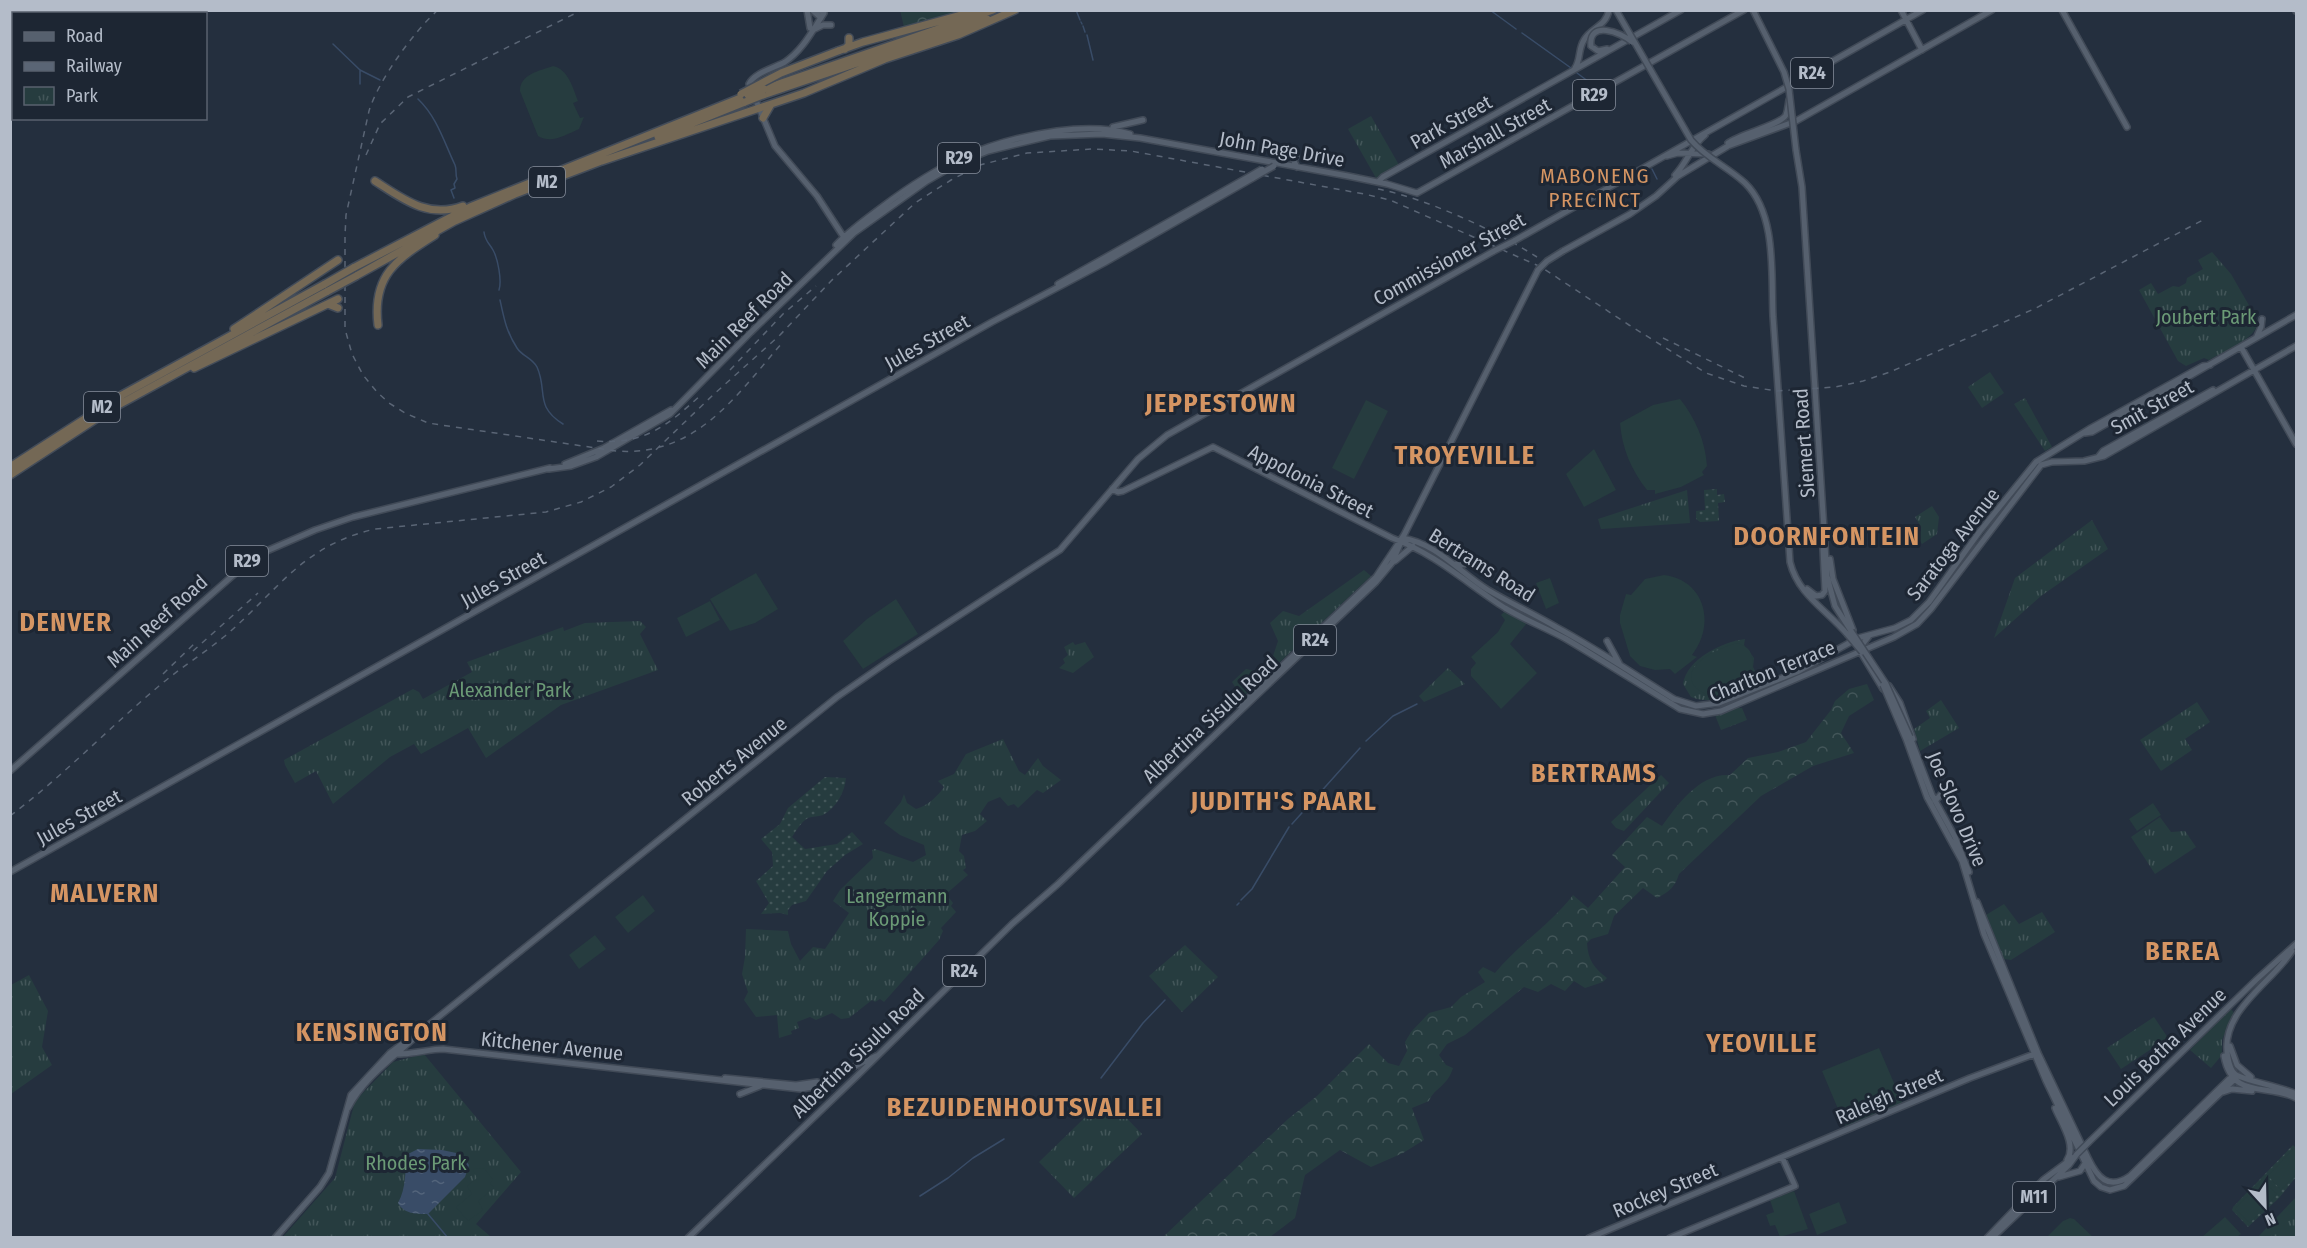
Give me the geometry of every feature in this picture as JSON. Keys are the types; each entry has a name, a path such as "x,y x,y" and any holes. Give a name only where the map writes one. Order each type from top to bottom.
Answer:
{"highway":[{"path":"743,98 781,73 863,42 980,10"},
{"name":"M2","path":"885,50 993,10"},
{"path":"602,160 829,84 885,59 978,27 1014,10"},
{"name":"M2","path":"10,467 100,408 196,354 513,192 717,107 860,58 1014,10"},
{"path":"842,50 849,45 849,38"},
{"name":"M2","path":"513,192 602,160 743,98"},
{"path":"745,114 763,120 766,110 772,104"},
{"path":"375,181 410,204 435,211 454,209 513,192"},
{"path":"378,325 377,297 383,280 392,267 414,249 513,192"},
{"path":"196,354 338,260"},
{"name":"M2","path":"10,476 135,395 326,287"},
{"path":"135,395 338,299"},
{"path":"328,304 338,308"}],"main road":[{"path":"811,29 810,10 820,14 803,45 789,58 749,79 750,87 778,151 817,196 846,236"},
{"path":"1572,72 1579,61 1584,39 1604,22 1609,10"},
{"path":"1616,10 1690,140 1710,158 1742,180 1762,206 1768,234 1789,547 1800,580 1811,594 1818,597 1825,591 1822,554 1825,537"},
{"name":"R29","path":"1572,72 1681,10"},
{"name":"Marshall Street","path":"1417,194 1744,10"},
{"path":"1729,144 1783,119 1788,110 1789,89 1781,63 1754,10"},
{"path":"1901,10 1922,50"},
{"name":"Commissioner Street","path":"1100,502 1142,455 1173,431 1923,10"},
{"name":"Albertina Sisulu Road","path":"1050,890 1052,885 1386,565 1538,270 1546,261 1630,214 1678,176 1729,144 1796,121 1992,10"},
{"path":"2062,10 2127,127"},
{"path":"811,29 831,25"},
{"path":"1619,45 1598,51 1591,46 1590,41 1594,35 1610,30 1621,34 1637,47"},
{"name":"Park Street","path":"1378,182 1390,173 1572,72"},
{"name":"Siemert Road","path":"1789,89 1802,187 1824,521"},
{"path":"1102,131 1143,120"},
{"name":"Albertina Sisulu Road","path":"1648,201 1680,170 1699,140 1718,125"},
{"path":"1132,126 1130,130 1132,135"},
{"name":"John Page Drive","path":"1102,131 1378,182 1417,194"},
{"name":"John Page Drive","path":"1121,131 1140,138"},
{"name":"Main Reef Road","path":"827,257 846,236 921,185 972,157 996,148 1050,136 1121,131"},
{"path":"1660,158 1674,154 1714,154"},
{"path":"1296,156 1294,162 1297,167"},
{"name":"Jules Street","path":"10,872 1275,164"},
{"path":"1387,184 1390,173"},
{"path":"835,246 838,228"},
{"name":"Main Reef Road","path":"10,771 255,556 315,530 353,517 549,469 586,456 612,446 682,404 846,236"},
{"name":"Saratoga Avenue","path":"1858,638 1895,628 1919,614 1942,586 1980,531 2034,464 2057,448 2144,398 2203,366 2210,365 2296,315"},
{"path":"2251,341 2260,330 2262,319"},
{"path":"2241,346 2296,444"},
{"name":"Smit Street","path":"2064,461 2079,462 2098,457 2103,451 2215,389 2223,388 2296,346"},
{"path":"2260,378 2261,370 2267,362"},
{"name":"Appolonia Street","path":"1112,489 1118,492 1123,491 1213,447 1401,539"},
{"name":"Saratoga Avenue","path":"1863,648 1903,633 1926,615 2034,474 2044,464 2064,461"},
{"name":"Roberts Avenue","path":"275,1238 327,1178 348,1108 355,1096 392,1054 848,689 1060,550 1076,534 1100,502"},
{"name":"Joe Slovo Drive","path":"1824,521 1831,594 1839,613 1883,686 1915,749 1935,801 1962,850 1982,918 2046,1081 2086,1161 2097,1178"},
{"path":"1386,571 1413,543 1410,522"},
{"name":"Albertina Sisulu Road","path":"688,1238 1012,924 1386,571 1401,539"},
{"name":"Bertrams Road","path":"1401,539 1452,562 1485,588 1601,654 1674,699 1690,705"},
{"name":"Bertrams Road","path":"1413,543 1505,608 1564,638 1689,712"},
{"name":"Joe Slovo Drive","path":"1789,547 1792,569 1798,584 1850,630"},
{"path":"1452,562 1460,565 1468,563"},
{"path":"1850,630 1870,634 1863,648"},
{"path":"1850,630 1858,638 1882,685 1906,749 1913,759"},
{"name":"Charlton Terrace","path":"1690,705 1715,704 1747,692 1803,669 1858,638"},
{"path":"1601,654 1607,644 1621,666"},
{"path":"1870,656 1871,650 1876,645"},
{"path":"1863,648 1900,703 1909,724 1915,749"},
{"name":"Charlton Terrace","path":"1689,712 1708,714 1721,711 1798,679 1863,648"},
{"path":"1747,692 1759,676"},
{"name":"Joe Slovo Drive","path":"1908,738 1913,759 1928,797 1962,861 1984,934 2086,1161"},
{"path":"1935,801 1947,788"},
{"path":"2235,1076 2227,1053 2231,1027 2243,1005 2282,966 2296,943"},
{"name":"Louis Botha Avenue","path":"1987,1238 2043,1180 2090,1142 2296,943"},
{"path":"2280,957 2275,971 2237,1009 2228,1026 2224,1052 2226,1065 2248,1088 2278,1090 2296,1096"},
{"path":"2231,1027 2230,1049 2238,1067 2251,1077 2272,1085 2284,1094 2296,1096"},
{"name":"Kitchener Avenue","path":"392,1054 443,1049 801,1089 812,1088 880,1054"},
{"name":"Raleigh Street","path":"1752,1170 2036,1053"},
{"path":"853,1066 857,1076"},
{"name":"R24","path":"844,1089 853,1066"},
{"path":"2235,1076 2272,1085"},
{"path":"2097,1178 2107,1190 2123,1188 2235,1076"},
{"path":"2097,1178 2114,1182 2130,1176 2235,1076"},
{"name":"Kitchener Avenue","path":"711,1079 741,1078 800,1085 826,1080"},
{"path":"2046,1081 2071,1146 2070,1155 2066,1161"},
{"path":"740,1094 762,1085"},
{"path":"2216,1097 2224,1091 2233,1089 2278,1090"},
{"name":"Louis Botha Avenue","path":"1992,1238 2076,1155"},
{"path":"1670,1238 1795,1186 1782,1157"},
{"path":"2041,1191 2062,1174 2080,1171 2086,1161"},
{"name":"Rockey Street","path":"1589,1238 1752,1170"}],"green space":[{"path":"900,10 964,10 964,11 904,27"},
{"path":"553,66 566,75 578,101 573,103 580,118 584,117 579,129 558,138 548,139 538,136 520,91 527,77"},
{"path":"1371,116 1399,165 1376,178 1348,129"},
{"name":"Joubert Park","path":"2212,252 2231,274 2258,321 2252,333 2239,344 2209,360 2204,358 2186,366 2178,361 2139,290 2151,283 2158,294 2173,286 2179,287 2186,283 2187,278 2203,269 2198,260"},
{"path":"1990,372 2004,393 1982,408 1968,387"},
{"path":"2025,398 2052,447 2045,451 2014,404"},
{"path":"1680,399 1691,414 1699,431 1707,466 1702,472 1704,475 1681,487 1655,494 1655,490 1647,490 1632,467 1625,450 1620,423 1653,405"},
{"path":"1366,400 1388,411 1354,479 1332,468"},
{"path":"1594,449 1616,490 1584,507 1566,474"},
{"path":"1717,489 1717,495 1724,494 1725,502 1718,503 1719,521 1700,522 1696,519 1696,511 1705,510 1704,490"},
{"path":"1687,490 1690,523 1601,529 1598,519"},
{"path":"1932,506 1939,517 1937,534 1922,544 1916,534 1921,531 1921,527 1915,517"},
{"path":"2092,520 2108,549 2041,596 1994,638 2015,578"},
{"path":"1364,570 1371,576 1242,698 1232,682 1246,669 1260,672 1272,659 1278,641 1270,623 1283,611 1299,616"},
{"path":"756,573 778,609 755,623 730,631 710,599"},
{"path":"1664,575 1689,585 1697,594 1704,617 1704,630 1692,655 1697,657 1675,674 1670,669 1655,670 1640,666 1630,656 1620,623 1626,594 1631,595 1645,579"},
{"path":"1550,578 1559,603 1546,609 1536,583"},
{"path":"896,599 918,634 863,669 843,641 867,619"},
{"path":"710,601 720,620 686,637 677,618"},
{"path":"1505,611 1527,623 1510,644 1537,673 1501,709 1471,676 1471,669 1476,663 1471,657 1498,632 1505,620 1501,615"},
{"name":"Alexander Park","path":"640,621 646,627 640,634 658,670 561,705 486,758 468,728 421,754 414,744 390,757 333,804 316,771 295,783 285,765 284,760 413,689 419,692 423,699 472,672 467,662 563,627 564,631 585,623"},
{"path":"1745,639 1744,645 1754,658 1753,667 1757,675 1753,683 1715,699 1691,697 1683,684 1691,667 1716,648"},
{"path":"1073,642 1075,645 1085,642 1094,657 1073,673 1059,668 1065,663 1063,659 1068,655 1064,647"},
{"path":"1737,643 1747,648 1751,654 1752,672 1707,696 1693,684 1691,676 1693,669 1705,657"},
{"path":"1448,668 1465,684 1424,702 1419,696"},
{"path":"1867,684 1874,700 1849,716 1841,733 1854,753 1813,766 1761,796 1679,874 1676,882 1668,891 1657,898 1643,888 1614,916 1608,934 1591,939 1587,943 1592,963 1607,978 1603,982 1585,988 1574,981 1565,991 1551,984 1538,992 1524,987 1465,1035 1447,1044 1439,1055 1446,1065 1453,1068 1450,1074 1429,1101 1412,1108 1424,1140 1403,1153 1371,1167 1340,1150 1305,1175 1295,1218 1270,1237 1163,1237 1288,1119 1317,1096 1369,1044 1388,1063 1399,1066 1407,1051 1405,1042 1411,1032 1429,1013 1451,1007 1461,997 1485,982 1478,972 1483,967 1495,973 1573,895 1588,908 1625,867 1612,855 1647,817 1662,826 1675,808 1700,784 1719,776 1730,775 1748,758 1778,752 1806,742 1831,710 1835,701 1849,689"},
{"path":"1941,700 1959,728 1920,751 1914,729 1930,718 1926,711"},
{"path":"2197,702 2210,722 2185,739 2192,750 2161,771 2140,740"},
{"path":"1734,708 1742,708 1747,720 1721,730 1715,715"},
{"name":"Langermann Koppie","path":"1003,739 1019,771 1025,775 1038,758 1043,766 1061,780 1043,793 1037,790 1018,808 1014,804 1008,806 1000,797 988,802 980,814 987,821 975,831 962,835 959,851 964,856 966,868 963,870 968,875 946,894 956,912 941,928 943,931 939,940 884,1002 880,999 875,1002 872,1000 849,1018 841,1019 832,1013 816,1020 810,1017 797,1022 799,1028 791,1031 792,1034 779,1038 777,1015 756,1017 744,1000 748,992 742,974 746,929 788,931 791,944 800,961 813,947 825,949 849,913 833,901 840,890 873,858 872,850 875,849 913,862 926,855 924,845 900,835 884,823 901,802 904,794 907,803 916,809 924,806 944,787 938,781 954,774 966,754"},
{"path":"1661,775 1669,783 1624,831 1616,828 1611,822"},
{"path":"825,777 846,778 839,799 823,815 805,820 792,837 805,849 837,844 852,832 863,844 845,855 827,871 806,901 792,905 788,910 788,915 761,914 769,903 756,881 773,866 772,852 761,839 780,824 788,808"},
{"path":"2153,803 2161,815 2137,831 2129,819"},
{"path":"2160,817 2171,832 2185,831 2196,847 2155,874 2131,837"},
{"path":"643,895 655,911 628,933 615,917"},
{"path":"2004,904 2019,924 2042,912 2055,932 2011,960 2004,959 1986,915"},
{"path":"595,935 606,949 579,969 569,955"},
{"path":"1185,945 1218,977 1182,1012 1149,976"},
{"path":"29,975 48,1011 42,1047 52,1065 11,1094 11,985"},
{"path":"2231,1009 2234,1013 2222,1040 2222,1055 2211,1068 2190,1050"},
{"path":"2154,1017 2168,1038 2121,1069 2107,1048"},
{"path":"1879,1048 1903,1104 1846,1128 1822,1071"},
{"name":"Rhodes Park","path":"424,1054 521,1172 476,1224 491,1237 282,1238 335,1178 355,1101 393,1062"},
{"path":"1106,1097 1142,1134 1074,1198 1039,1162"},
{"path":"2293,1145 2296,1148 2296,1177 2279,1198 2248,1227 2232,1210 2233,1207"},
{"path":"2294,1148 2296,1150 2296,1174 2281,1190 2268,1176"},
{"path":"475,1168 485,1169 493,1180 490,1183 494,1188 478,1201 483,1210 468,1221 456,1207 472,1194 467,1186 477,1178 473,1170"},
{"path":"2262,1180 2277,1194 2250,1223 2235,1209"},
{"path":"1794,1191 1808,1229 1780,1237 1775,1225 1770,1226 1766,1215 1774,1212 1770,1200"},
{"path":"2296,1197 2296,1237 2258,1237"},
{"path":"1839,1202 1847,1223 1817,1235 1809,1214"},
{"path":"2225,1217 2241,1234 2237,1237 2202,1237"},
{"path":"2070,1218 2093,1237 2047,1237 2063,1221"}],"water":[{"path":"418,1149 461,1154 469,1165 465,1177 428,1214 407,1211 398,1203 404,1185 408,1154"}],"waterway":[{"path":"64,12 71,10"},
{"path":"1076,10 1080,20"},
{"path":"1490,10 1516,29"},
{"path":"1083,26 1085,32"},
{"path":"1522,33 1571,68"},
{"path":"1087,35 1093,60"},
{"path":"333,44 360,70 380,80"},
{"path":"360,70 360,84"},
{"path":"1577,73 1597,88"},
{"path":"418,99 435,122 455,165 457,179 454,184 455,188 451,190 454,198"},
{"path":"1652,169 1657,179"},
{"path":"484,232 498,264 499,290"},
{"path":"500,300 513,342 519,351 537,367 548,411 563,424"},
{"path":"1366,741 1393,716 1417,704"},
{"path":"1292,824 1360,748"},
{"path":"1241,900 1252,889 1289,827"},
{"path":"1101,1078 1143,1023 1165,1000"},
{"path":"920,1196 1004,1139"},
{"path":"428,1214 448,1238"}],"railway":[{"path":"438,10 418,30 398,57 374,99 369,111 346,215 345,329 352,354 363,375 377,392 405,413 428,423 616,451 644,450 669,444 692,433 712,419 748,383 782,343"},
{"path":"366,155 380,124 408,97 582,10"},
{"path":"10,816 49,785 159,686 225,636 292,572 309,558 328,547 349,537 375,529 546,512 581,502 611,487 640,465 780,335 831,281 915,203 980,165 1027,153 1093,149 1131,151 1390,200 1541,267 1706,373 1744,386 1777,391 1835,387 1890,372 2034,309 2203,220"},
{"path":"1378,189 1439,208 1501,236 1537,257"},
{"path":"730,370 783,314 816,286"},
{"path":"1663,338 1747,379"},
{"path":"597,441 629,440 655,431 702,394"},
{"path":"193,651 258,593"},
{"path":"163,674 195,643"}],"district":[{"name":"MABONENG PRECINCT","path":"1595,188"},
{"name":"JEPPESTOWN","path":"1221,403"},
{"name":"TROYEVILLE","path":"1465,455"},
{"name":"DOORNFONTEIN","path":"1827,536"},
{"name":"DENVER","path":"66,622"},
{"name":"BERTRAMS","path":"1594,773"},
{"name":"JUDITH'S PAARL","path":"1284,801"},
{"name":"MALVERN","path":"105,893"},
{"name":"BEREA","path":"2183,951"},
{"name":"KENSINGTON","path":"372,1032"},
{"name":"YEOVILLE","path":"1762,1043"},
{"name":"BEZUIDENHOUTSVALLEI","path":"1025,1107"}]}
